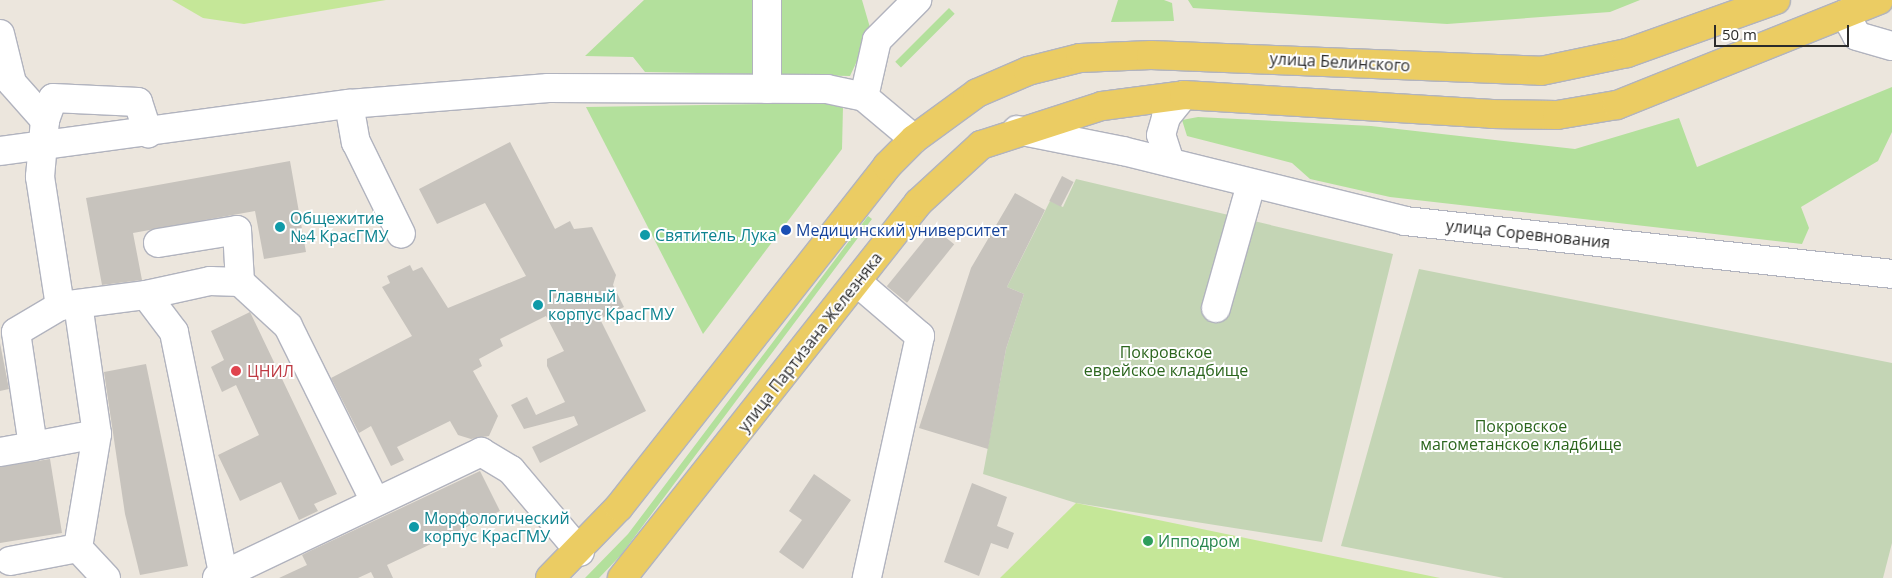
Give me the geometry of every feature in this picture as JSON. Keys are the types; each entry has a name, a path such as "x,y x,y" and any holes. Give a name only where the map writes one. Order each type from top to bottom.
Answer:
{"main road":[{"name":"улица Белинского","path":"914,139 978,93 1028,71 1080,58 1198,56 1541,70 1627,54 1776,0"},
{"path":"1018,130 1102,106 1184,95 1557,115 1617,105 1879,0"},
{"name":"улица Партизана Железняка","path":"622,578 857,282 949,170 980,145 1018,130"},
{"path":"550,578 580,552 838,224 914,139"}],"street":[{"path":"767,0 767,89"},
{"path":"864,97 877,40 917,0"},
{"path":"1845,14 1857,36 1892,46"},
{"path":"0,34 12,83 45,133"},
{"path":"0,151 45,133 148,133 349,104 548,88 826,89 864,97 914,139"},
{"path":"1170,162 1161,135 1166,117 1184,95"},
{"path":"78,548 97,434 40,177 45,133 53,98 138,102 148,133"},
{"path":"349,104 356,142 401,234"},
{"name":"улица Соревнования","path":"1018,130 1170,162 1251,184 1405,221 1892,274"},
{"path":"1216,308 1251,184"},
{"path":"158,242 237,230 240,282"},
{"path":"33,446 16,332 69,305 146,295 210,281 240,282 288,326 375,501"},
{"path":"857,282 920,336 866,578"},
{"path":"146,295 174,332 220,575 481,452 512,470 580,552"},
{"path":"0,452 97,434"},
{"path":"10,561 78,548"},
{"path":"78,548 106,578"}],"green space":[{"path":"172,0 386,0 244,24 203,18"},
{"path":"644,0 862,0 871,31 850,76 645,72 633,57 585,56"},
{"path":"1118,0 1164,0 1172,3 1174,21 1111,22"},
{"path":"1188,0 1640,0 1610,12 1447,24 1193,8"},
{"path":"949,8 955,14 901,67 895,62"},
{"path":"1892,87 1892,132 1878,161 1801,207 1809,228 1802,244 1390,197 1310,179 1292,163 1187,136 1182,120 1198,117 1371,126 1575,149 1679,118 1697,167"},
{"path":"827,103 843,106 842,149 703,334 586,107"},
{"name":"Покровское еврейское кладбище","path":"1076,179 1393,254 1322,542 1076,503 983,474 1006,349 1024,294 1007,287 1050,201 1063,207"},
{"path":"868,216 872,219 621,555 599,578 585,578 628,534"},
{"name":"Покровское магометанское кладбище","path":"1419,269 1892,363 1892,543 1883,578 1504,578 1341,546"},
{"name":"Ипподром","path":"1076,503 1440,578 1000,578"}],"building":[{"name":"Главный корпус КрасГМУ","path":"510,142 555,229 570,221 574,229 592,227 616,275 613,285 624,307 600,319 646,411 540,463 532,447 578,425 574,416 524,429 511,405 527,397 536,415 565,402 547,366 547,359 564,351 546,316 500,339 503,346 479,359 482,366 473,371 498,416 489,436 471,439 458,435 450,421 397,447 404,460 391,466 371,426 359,433 331,378 412,336 382,287 390,283 387,276 410,265 413,271 422,267 448,308 526,276 485,203 437,224 419,189"},
{"name":"Общежитие №4 КрасГМУ","path":"290,161 306,252 264,259 255,211 133,233 142,280 102,285 86,198"},
{"path":"1062,176 1074,182 1061,207 1049,201"},
{"path":"1015,193 1045,210 1007,287 1024,294 1006,349 988,449 919,428 971,268"},
{"path":"934,228 954,244 907,303 887,286"},
{"path":"250,312 337,494 314,504 318,511 299,520 281,482 240,501 218,455 259,435 236,385 222,392 211,367 224,360 211,331"},
{"path":"0,343 9,389 0,391"},
{"path":"146,364 188,566 140,575 125,514 104,372"},
{"path":"50,459 62,533 0,543 0,467"},
{"name":"Морфологический корпус КрасГМУ","path":"480,471 500,511 387,565 393,578 374,578 371,572 358,578 279,578 307,565 302,555"},
{"path":"814,474 851,500 803,569 779,552 802,520 789,511"},
{"path":"972,483 1007,497 997,526 1014,533 1008,549 991,543 979,576 944,562"}],"place":[{"name":"Общежитие №4 КрасГМУ","path":"280,227"},
{"name":"Медицинский университет","path":"786,230"},
{"name":"Святитель Лука","path":"645,235"},
{"name":"Главный корпус КрасГМУ","path":"538,305"},
{"name":"ЦНИЛ","path":"236,371"},
{"name":"Морфологический корпус КрасГМУ","path":"414,527"},
{"name":"Ипподром","path":"1148,541"}]}
